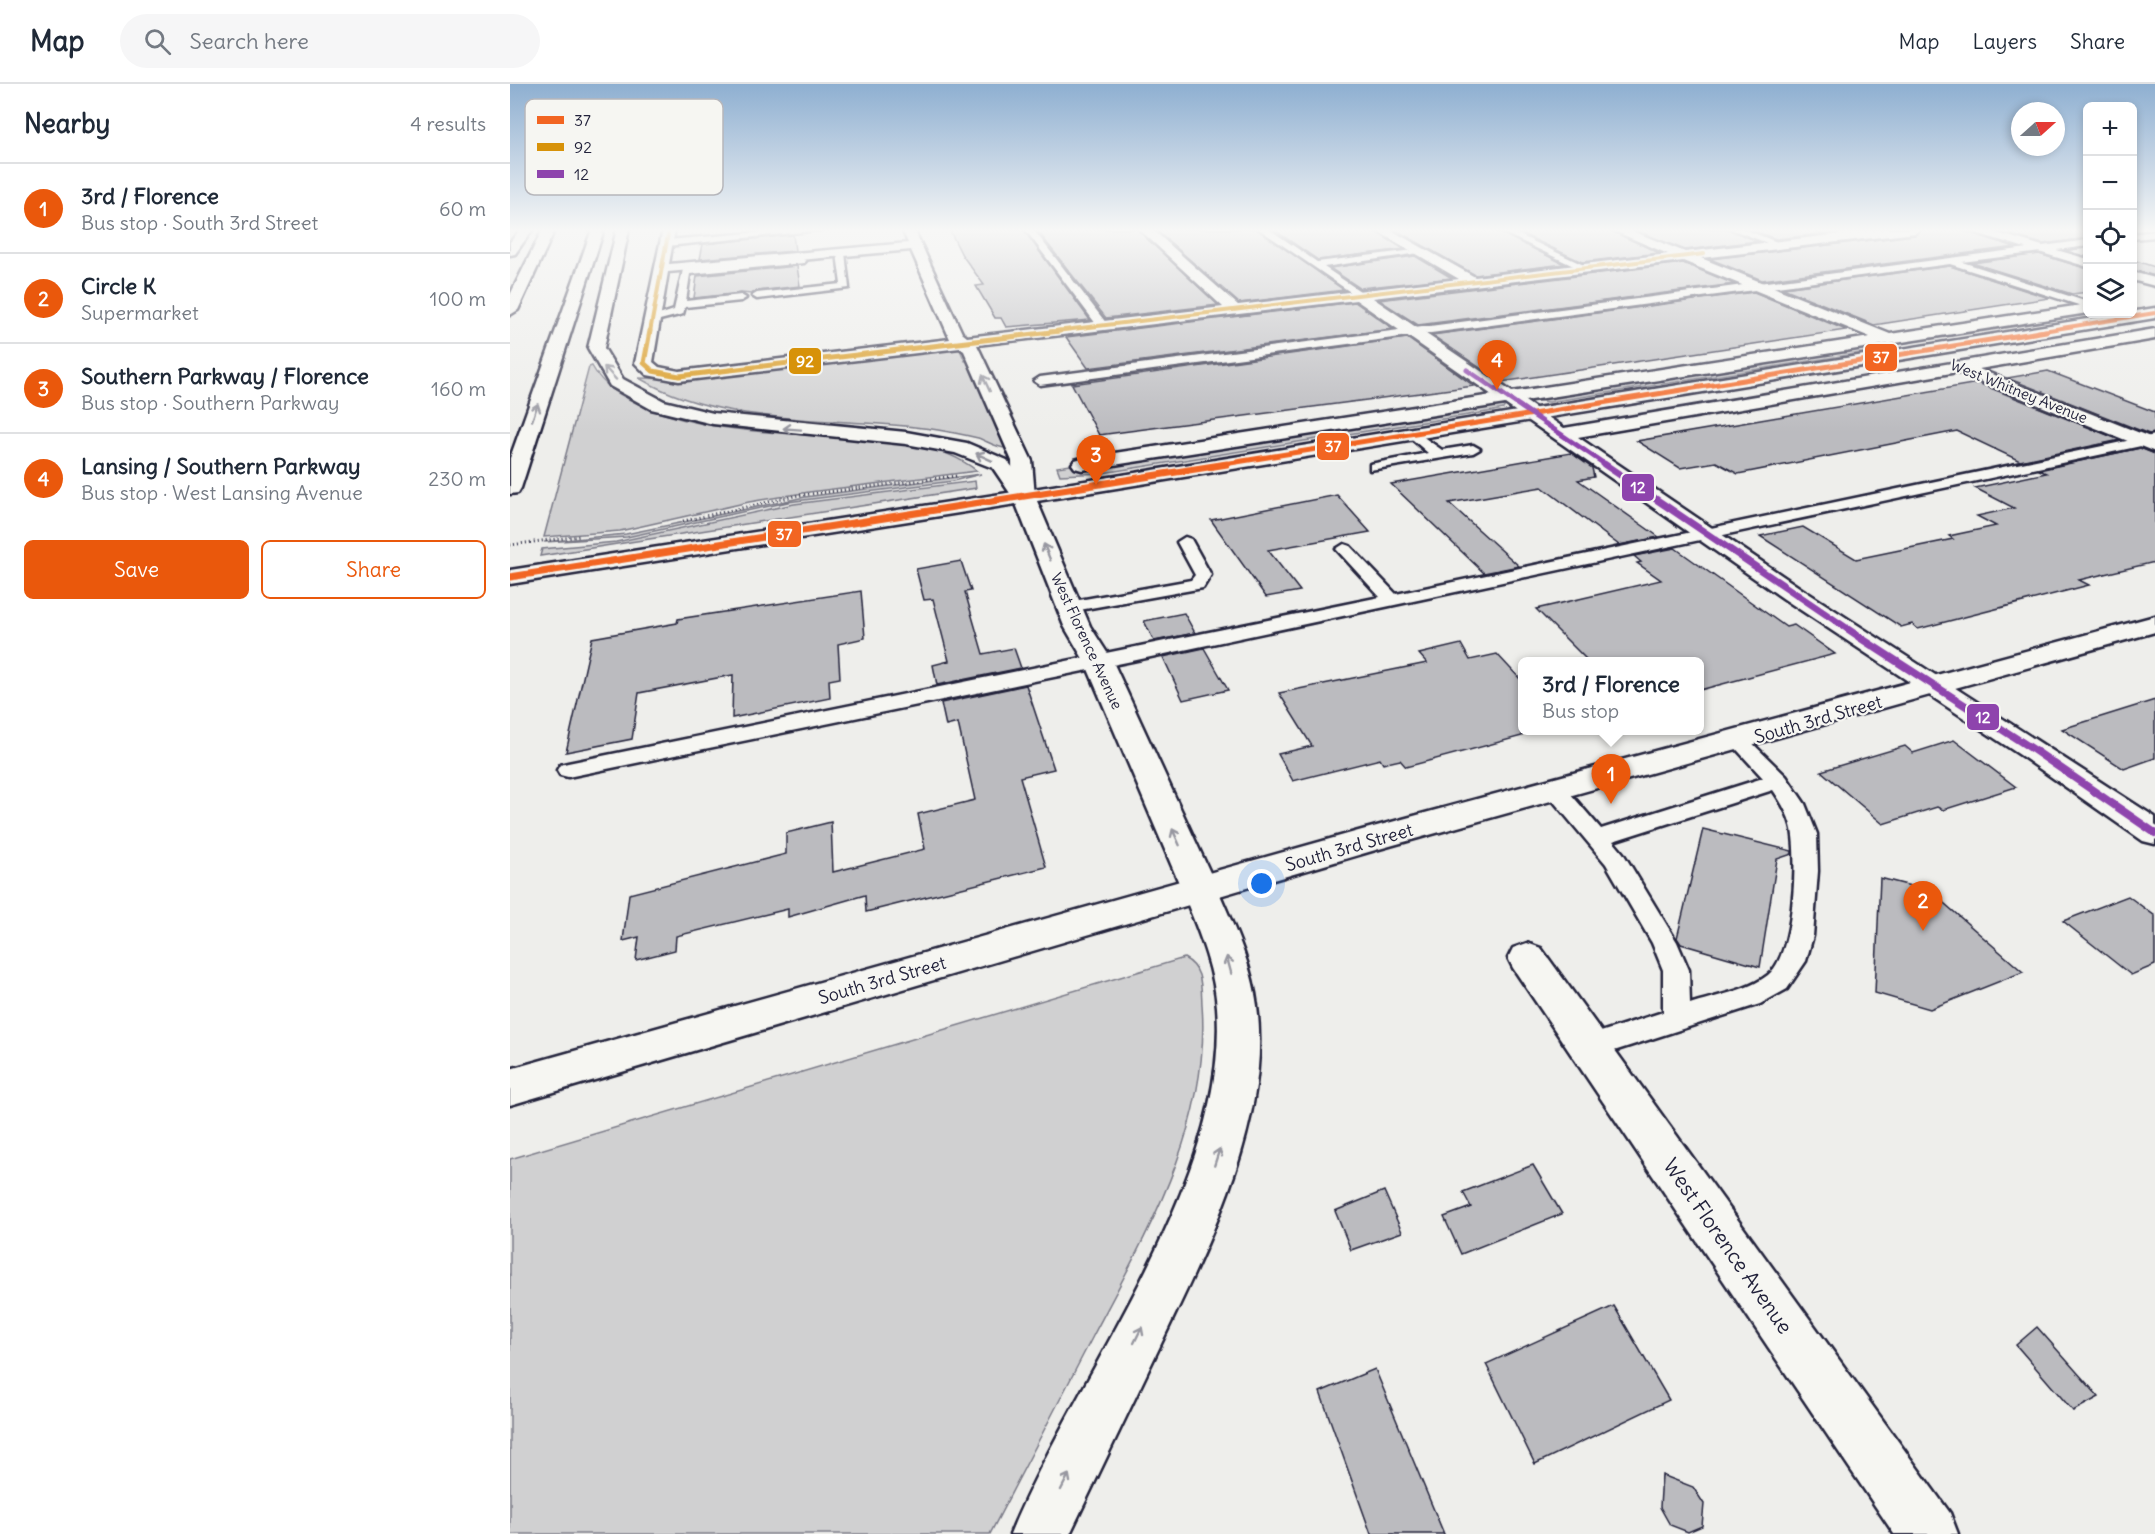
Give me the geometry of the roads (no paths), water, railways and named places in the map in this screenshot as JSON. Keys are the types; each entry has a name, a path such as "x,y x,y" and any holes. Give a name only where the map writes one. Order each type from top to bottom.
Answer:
{"main road":[{"path":"510,488 575,297"},
{"path":"608,297 596,348 598,358 606,370 627,388 664,406 767,427 892,434 965,448 1002,465 1024,497"},
{"path":"656,297 644,363 653,371 679,376 1345,297"},
{"name":"West Florence Avenue","path":"938,297 955,334 971,350 1022,461 1024,497 1068,607 1099,662 1200,890 1226,953 1236,998 1238,1025 1226,1130 1204,1195 1166,1279 1039,1534"},
{"path":"1220,297 1235,310"},
{"path":"1361,297 1707,534 2034,750 2155,833"},
{"name":"West Whitney Avenue","path":"1783,297 2151,442"},
{"path":"2137,300 2155,298"},
{"path":"1082,464 2083,308"},
{"path":"510,578 2155,313"},
{"path":"1561,434 2155,334"},
{"name":"South 3rd Street","path":"510,1087 1200,890 2155,624"},
{"name":"West Florence Avenue","path":"1527,958 1929,1534"}],"lane":[{"path":"652,319 680,312 683,297"},
{"path":"1081,297 1103,326"},
{"path":"1040,381 1675,297"},
{"path":"2056,297 2083,305"},
{"path":"682,304 741,298"},
{"path":"1412,434 1439,455"},
{"path":"568,770 1099,662 2151,442"},
{"path":"1375,466 1473,449"},
{"path":"1068,607 1197,584 1203,575 1185,542"},
{"path":"1344,549 1392,600"},
{"path":"1589,1047 1750,996 1778,982 1793,961 1800,936 1806,871 1805,834 1794,804 1778,781 1739,741"},
{"path":"1597,838 1778,781"},
{"path":"1556,790 1624,872 1664,942 1676,970 1677,1019"}],"place":[{"name":"Lansing / Southern Parkway","path":"1497,390"},
{"name":"Southern Parkway / Florence","path":"1096,485"},
{"name":"3rd / Florence","path":"1611,804"},
{"name":"Circle K","path":"1923,931"}]}
